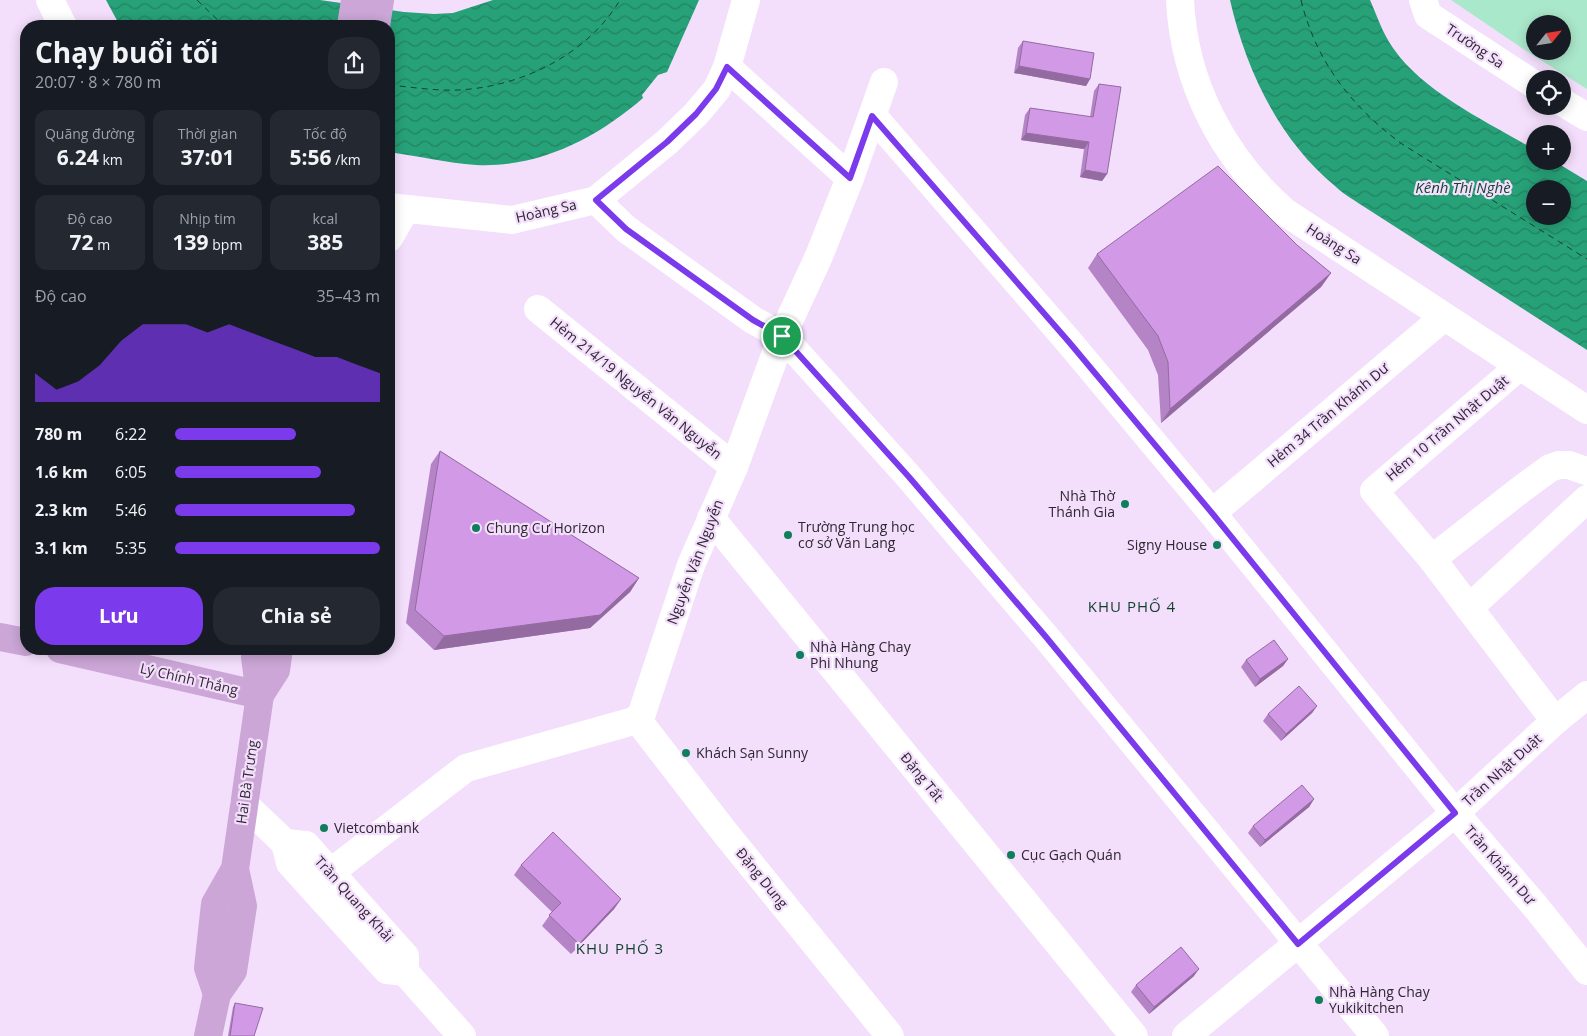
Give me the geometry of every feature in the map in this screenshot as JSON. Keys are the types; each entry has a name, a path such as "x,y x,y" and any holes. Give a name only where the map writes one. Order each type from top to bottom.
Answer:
{"main road":[{"path":"352,20 355,0"},
{"path":"377,20 380,0"},
{"path":"0,637 20,641"},
{"name":"Lý Chính Thắng","path":"86,655 260,695"},
{"name":"Hai Bà Trưng","path":"208,1036 217,994 208,968 215,904 235,869 260,695 255,655"},
{"name":"Hai Bà Trưng","path":"260,695 276,670 278,655"}],"street":[{"path":"50,0 60,20"},
{"name":"Hoàng Sa","path":"397,209 512,220 596,200 667,142 696,114 716,89 727,67 746,0"},
{"name":"Hoàng Sa","path":"1180,0 1184,39 1189,63 1211,119 1236,161 1267,197 1285,212 1587,410"},
{"name":"Trường Sa","path":"1423,0 1428,15 1526,79"},
{"path":"727,67 850,178"},
{"name":"Nguyễn Văn Nguyễn","path":"637,719 642,713 691,565 734,466 782,336 819,256 850,178 884,82"},
{"path":"1571,107 1587,117"},
{"name":"Trần Khánh Dư","path":"872,116 1069,342 1212,513 1455,813 1535,906 1587,971"},
{"path":"596,200 626,229 753,320 782,336 909,477 1046,637 1375,1036"},
{"name":"Hẻm 214/19 Nguyễn Văn Nguyễn","path":"538,309 734,466"},
{"name":"Hẻm 34 Trần Khánh Dư","path":"1212,513 1444,317"},
{"name":"Hẻm 10 Trần Nhật Duật","path":"1520,366 1374,491 1432,559 1555,721"},
{"path":"1432,559 1550,468 1559,465 1569,465 1587,472"},
{"path":"1469,608 1587,498"},
{"name":"Ðặng Tất","path":"711,518 1134,1036"},
{"name":"Trần Nhật Duật","path":"1186,1036 1455,813 1555,721 1587,695"},
{"path":"330,872 466,768 531,751 637,719"},
{"name":"Đặng Dung","path":"637,719 726,834 890,1036"},
{"name":"Trần Quang Khải","path":"244,804 284,843 290,863 387,970 405,972"},
{"name":"Trần Quang Khải","path":"284,843 306,845 405,956 405,972 462,1036"}],"shaded area":[{"path":"1451,0 1587,0 1587,89 1571,79 1571,70 1557,70 1541,60 1571,60 1571,15 1526,15 1526,51"}],"water":[{"path":"106,0 320,0 404,12 434,14 453,13 493,0 699,0 667,72 658,75 642,95 643,98 606,126 566,148 544,156 499,165 454,163 395,153 395,20 117,20"},
{"name":"Kênh Thị Nghè","path":"1230,0 1370,0 1389,43 1406,64 1422,79 1439,93 1526,145 1526,170 1569,170 1587,181 1587,350 1339,189 1315,168 1281,125 1255,77 1245,52"}],"building":[{"path":"1023,41 1094,53 1090,79 1019,66"},
{"path":"1099,84 1121,87 1107,174 1085,170 1089,142 1026,133 1030,108 1093,117"},
{"path":"1218,166 1297,245 1331,273 1170,409 1168,362 1158,336 1097,254"},
{"name":"Chung Cư Horizon","path":"440,451 639,578 600,615 444,636 415,610"},
{"path":"1274,640 1288,659 1260,679 1246,660"},
{"path":"1299,686 1317,706 1286,734 1268,714"},
{"path":"1302,785 1314,799 1265,840 1253,826"},
{"path":"553,832 621,899 579,944 549,915 561,903 521,865"},
{"path":"1181,947 1199,969 1154,1007 1136,985"},
{"path":"235,1003 263,1008 254,1036 230,1036"}],"ferry route":[{"path":"197,0 218,20"},
{"path":"395,86 458,90 482,88 528,75 571,52 590,37 606,20 620,0"},
{"path":"1301,0 1316,43 1326,63 1352,99 1367,115 1402,144 1587,259"}],"place":[{"name":"Nhà Thờ Thánh Gia","path":"1125,504"},
{"name":"Chung Cư Horizon","path":"476,528"},
{"name":"Trường Trung học cơ sở Văn Lang","path":"788,535"},
{"name":"Signy House","path":"1217,545"},
{"name":"Nhà Hàng Chay Phi Nhung","path":"800,655"},
{"name":"Khách Sạn Sunny","path":"686,753"},
{"name":"Vietcombank","path":"324,828"},
{"name":"Cục Gạch Quán","path":"1011,855"},
{"name":"Nhà Hàng Chay Yukikitchen","path":"1319,1000"}],"district":[{"name":"KHU PHỐ 4","path":"1132,607"},
{"name":"KHU PHỐ 3","path":"620,949"}],"route":[{"path":"727,67 850,178 872,116 1069,342 1212,513 1455,813 1298,944 1046,637 909,477 782,336 753,320 626,229 596,200 667,142 696,114 716,89 727,67"}]}
